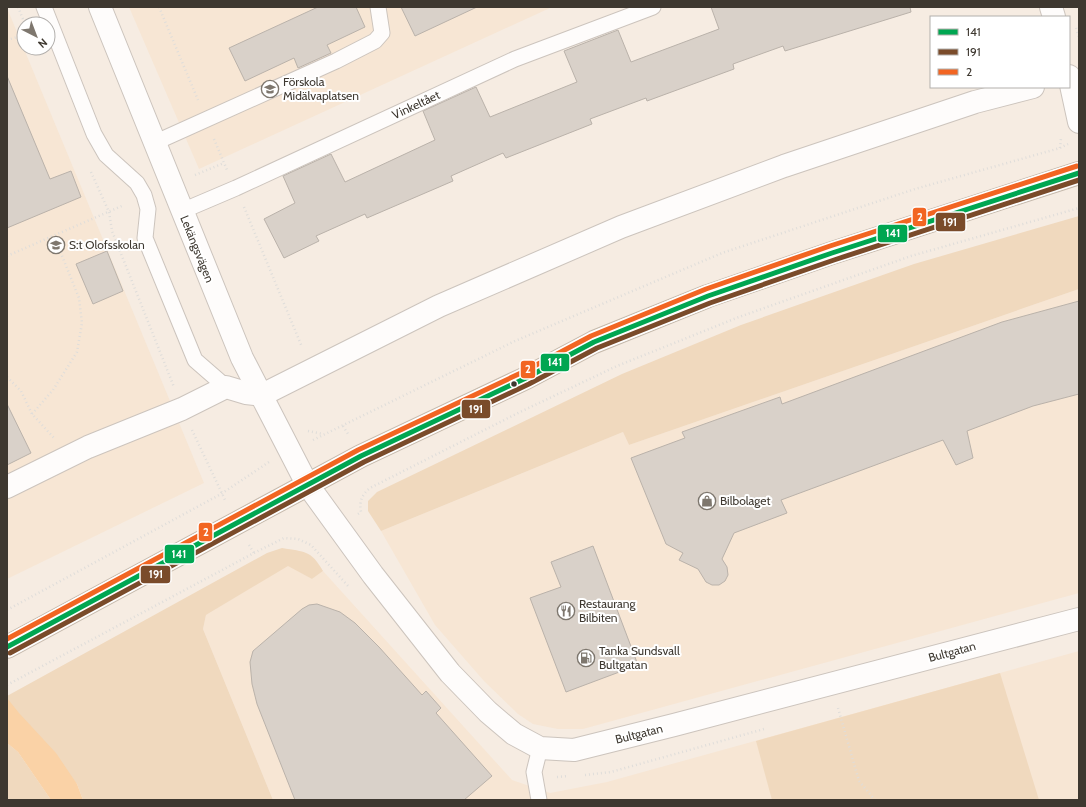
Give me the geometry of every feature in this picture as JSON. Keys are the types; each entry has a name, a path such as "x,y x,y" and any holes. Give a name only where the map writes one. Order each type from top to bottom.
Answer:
{"highway":[{"path":"7,646 361,456 526,378 594,342 708,296 832,253 1079,173"}],"street":[{"name":"Lekängsvägen","path":"100,7 154,143 173,184 182,211 242,358 307,484"},
{"path":"1070,79 1077,98 1079,122"},
{"path":"7,487 88,447 182,408 226,387 246,393 262,395 313,368 439,306 621,227 791,163 975,102 1029,88"},
{"name":"Bultgatan","path":"307,484 373,576 450,673 488,712 514,734 540,748 574,750 1079,619"}],"lane":[{"path":"44,7 94,134 106,154 137,183 144,196 148,209 145,238 195,360 226,387"},
{"path":"154,143 207,121 336,62 375,41 382,33 378,7"},
{"name":"Vinkeltået","path":"182,211 236,188 515,59 653,7"},
{"path":"539,800 534,772 540,748"}],"path":[{"path":"159,7 302,346 313,368"},
{"path":"173,184 224,163"},
{"path":"90,169 109,212 112,231 182,408 221,494"},
{"path":"7,256 144,196"},
{"path":"311,545 361,512 360,504 363,494 370,488 518,412 617,366 739,317 911,256 1079,208"},
{"path":"32,414 53,390 77,352 82,323 79,298 54,236"},
{"path":"7,377 21,391 32,414 61,445 66,448 88,447"},
{"path":"303,428 314,433 325,434"},
{"path":"7,685 284,538 298,539 311,545 354,592"},
{"path":"831,710 838,708 859,781 875,800"},
{"path":"582,775 611,772 766,728"},
{"path":"534,772 546,778 575,776"}],"shaded area":[{"name":"Förskola Midälvaplatsen","path":"129,7 550,7 550,8 199,169"},
{"name":"S:t Olofsskolan","path":"7,8 16,30 16,56 27,56 204,483 7,579"},
{"path":"1079,216 1079,289 629,445 623,432 381,531 368,511 368,501 377,492 622,374 741,325 914,264"},
{"path":"1079,289 1079,593 583,729 558,729 533,724 518,714 484,681 435,625 381,531 623,432 629,445"},
{"path":"282,548 307,553 315,559 323,571 312,579 288,566 206,615 203,629 273,800 83,800 77,784 7,720 7,696 267,553"},
{"path":"288,565 312,579 323,571 512,780 550,793 607,782 1079,651 1079,800 273,800 203,629 206,615"},
{"path":"1000,673 1039,800 772,800 756,741"},
{"path":"7,698 56,753 77,784 83,800 51,800 18,752 7,743"},
{"path":"7,743 18,752 51,800 7,800"}],"building":[{"path":"318,7 356,7 365,27 327,45 331,53 298,68 294,58 245,81 229,48"},
{"path":"401,7 477,7 415,36"},
{"path":"711,7 910,7 911,12 785,51 783,46 733,64 734,69 647,101 646,98 590,119 592,124 506,158 503,153 451,176 453,181 367,218 365,214 316,236 319,241 284,258 264,219 295,203 283,176 331,154 345,182 435,140 423,111 476,87 490,117 577,82 564,51 618,30 631,62 719,29"},
{"path":"7,76 50,179 71,171 81,197 7,228"},
{"path":"107,251 123,291 93,304 76,264"},
{"path":"1079,301 1079,394 1033,406 967,431 973,458 956,465 943,440 781,500 787,513 734,533 722,559 727,567 728,575 725,581 719,585 712,585 706,582 698,569 679,560 683,553 666,544 631,458 685,438 682,432 780,397 782,404 1002,322"},
{"path":"7,404 31,453 7,465"},
{"path":"593,546 638,665 566,692 530,598 561,587 551,562"},
{"path":"317,604 340,612 355,623 379,647 422,695 426,691 441,708 436,713 492,776 464,800 295,800 257,704 252,684 250,662 253,651 302,609 309,605"}],"transit line":[{"name":"2","path":"7,639 358,450 523,372 591,336 706,289 830,246 1077,166"},
{"name":"141","path":"7,647 361,456 526,378 594,342 708,296 832,253 1079,173"},
{"name":"191","path":"10,653 364,462 529,384 597,348 710,303 834,260 1079,180"}],"place":[{"name":"Förskola Midälvaplatsen","path":"270,89"},
{"name":"S:t Olofsskolan","path":"56,245"},
{"name":"Bilbolaget","path":"707,501"},
{"name":"Restaurang Bilbiten","path":"566,611"},
{"name":"Tanka Sundsvall Bultgatan","path":"586,658"}]}
